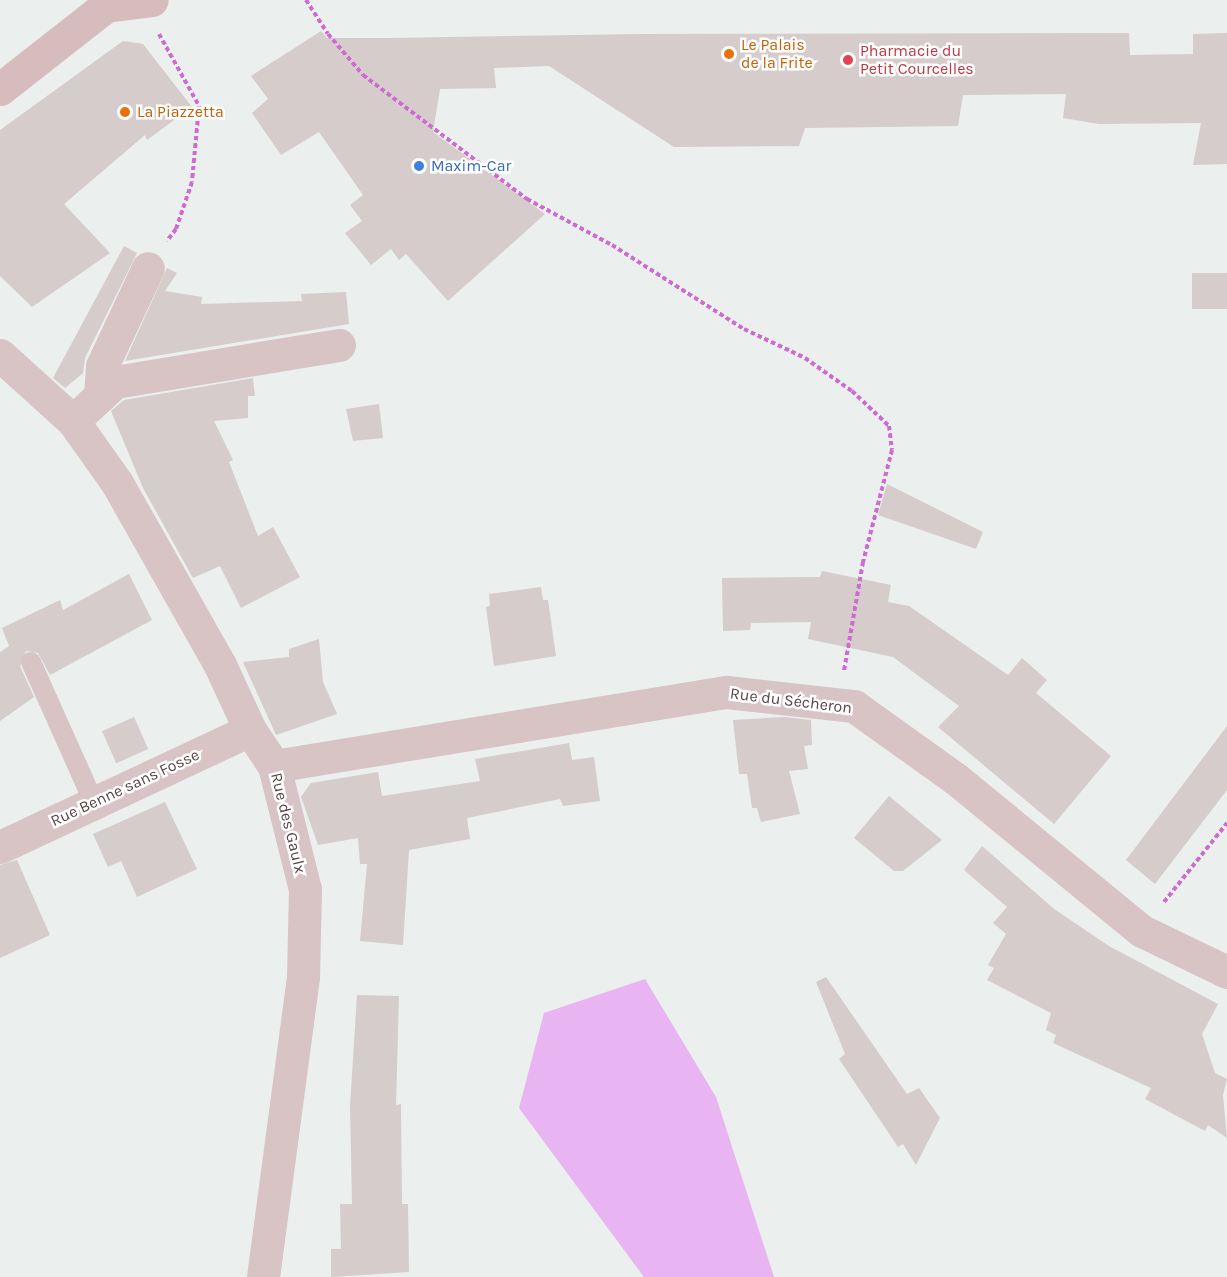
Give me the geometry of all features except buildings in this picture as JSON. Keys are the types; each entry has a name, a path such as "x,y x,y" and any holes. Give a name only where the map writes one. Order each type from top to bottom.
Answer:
{"main road":[{"path":"0,89 106,6 147,1"}],"street":[{"path":"100,396 102,366 148,268"},
{"path":"73,421 115,382 339,345"},
{"name":"Rue des Gaulx","path":"0,355 73,421 117,483 220,664 250,730 274,766 305,890 303,977 263,1277"},
{"name":"Rue du Sécheron","path":"274,766 727,692 854,706 956,779 1142,930 1227,972"},
{"name":"Rue Benne sans Fosse","path":"0,847 250,730"}],"lane":[{"path":"32,662 94,803"}],"path":[{"path":"306,0 328,34 363,75 526,198 612,245 744,329 805,358 852,391 890,426 892,450 863,562 845,657 842,704"},
{"path":"147,1 199,106 192,182 176,229 148,268"},
{"path":"1142,930 1227,823"}],"shaded area":[{"path":"645,979 716,1097 774,1277 644,1277 519,1108 544,1013"}],"place":[{"name":"Le Palais de la Frite","path":"729,54"},
{"name":"Pharmacie du Petit Courcelles","path":"848,60"},
{"name":"La Piazzetta","path":"125,112"},
{"name":"Maxim-Car","path":"419,166"}]}
